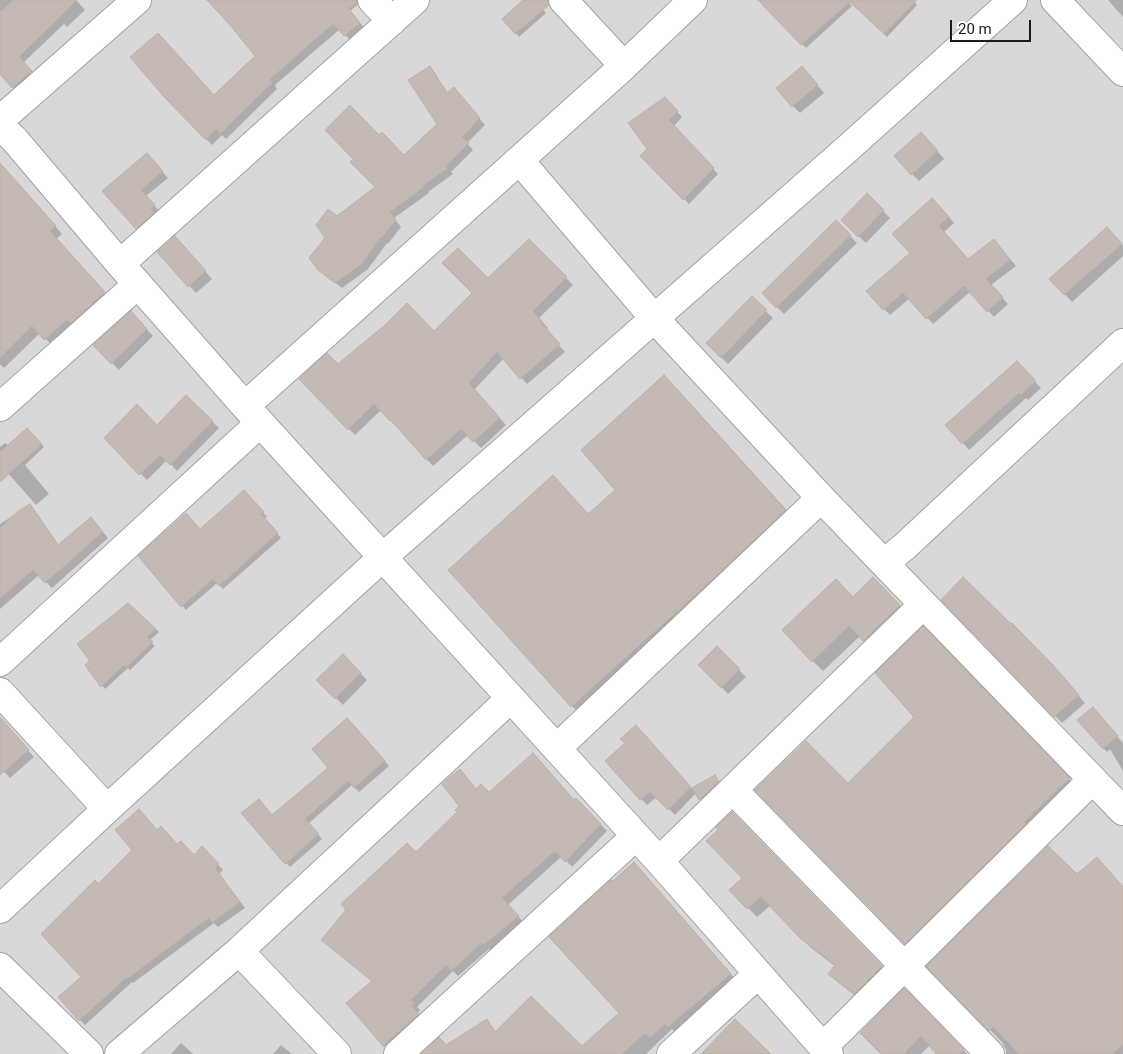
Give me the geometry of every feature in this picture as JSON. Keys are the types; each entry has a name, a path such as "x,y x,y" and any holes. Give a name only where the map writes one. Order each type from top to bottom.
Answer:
{"street":[{"path":"137,0 3,134 252,414 659,861 826,1051 904,966 1092,780"},
{"path":"372,0 392,21"},
{"path":"0,407 129,274 415,0"},
{"path":"563,0 624,66"},
{"path":"0,662 252,414 520,160 624,66 693,0"},
{"path":"1055,0 1123,72"},
{"path":"0,909 106,809 384,557 847,149 1009,1"},
{"path":"520,160 654,318 821,498 1123,811"},
{"path":"884,564 1123,343"},
{"path":"557,748 821,498"},
{"path":"659,861 923,605"},
{"path":"0,692 106,809"},
{"path":"119,1054 239,951 511,698"},
{"path":"733,790 990,1054"},
{"path":"398,1054 636,836"},
{"path":"239,951 337,1054"},
{"path":"0,967 88,1054"},
{"path":"671,1054 758,974"}],"shaded area":[{"path":"0,0 1123,0 1123,1054 0,1054"}],"building":[{"path":"13,0 77,0 19,57 32,71 12,88 0,75 0,12"},
{"path":"207,0 357,0 349,9 360,23 344,36 333,24 270,79 272,83 220,134 216,129 206,140 165,98 130,57 158,33 214,95 255,56"},
{"path":"523,0 548,0 549,5 515,34 502,19"},
{"path":"758,0 917,0 884,34 850,2 801,45"},
{"path":"430,66 447,93 454,87 480,118 462,137 469,143 446,166 448,168 390,212 396,220 380,238 362,264 335,283 318,270 309,258 325,238 316,225 328,209 337,216 375,187 350,162 353,159 325,130 350,105 379,135 382,132 404,155 437,124 408,80"},
{"path":"802,66 818,85 792,107 776,88"},
{"path":"665,97 678,111 669,120 714,168 683,200 640,156 647,149 628,123"},
{"path":"921,132 938,151 911,175 894,156"},
{"path":"147,153 163,171 141,190 155,205 151,209 154,213 136,229 102,191"},
{"path":"0,163 56,226 50,231 105,292 71,323 67,320 44,340 32,326 0,358"},
{"path":"867,193 884,210 858,237 841,220"},
{"path":"932,198 949,217 939,226 968,259 994,239 1010,260 986,279 1003,297 987,312 964,286 926,319 903,293 883,310 866,291 910,253 892,234"},
{"path":"836,220 851,235 776,308 762,293"},
{"path":"1107,227 1122,244 1064,295 1049,279"},
{"path":"175,236 206,271 188,287 157,252"},
{"path":"529,239 567,277 533,311 560,344 520,379 497,352 469,383 500,418 473,442 461,429 426,460 391,420 374,404 348,430 299,379 327,353 338,364 385,325 407,303 434,331 472,293 442,263 458,248 488,278"},
{"path":"752,296 767,310 721,358 706,343"},
{"path":"131,311 147,329 111,364 93,345"},
{"path":"1017,361 1036,381 1021,395 1019,393 962,444 945,425"},
{"path":"664,375 786,510 712,580 571,707 448,570 553,475 588,514 615,490 581,450"},
{"path":"186,395 213,421 170,465 160,455 139,475 104,438 137,404 157,425"},
{"path":"27,428 42,444 0,482 0,452"},
{"path":"244,490 264,512 261,514 278,533 219,586 213,579 181,607 138,556 186,513 200,529"},
{"path":"30,504 58,545 91,517 103,532 45,583 33,570 0,598 0,528 17,512"},
{"path":"873,577 900,605 863,641 849,626 812,662 782,630 836,579 853,597"},
{"path":"963,577 1012,623 1079,695 1054,717 941,600"},
{"path":"128,603 156,629 147,637 153,642 126,668 124,665 101,687 85,665 90,661 77,644"},
{"path":"923,626 1070,778 1024,822 1026,824 905,944 755,790 806,741 848,783 914,717 875,673"},
{"path":"717,646 740,669 721,688 698,665"},
{"path":"343,654 361,673 335,699 316,680"},
{"path":"1093,707 1118,736 1103,749 1077,720"},
{"path":"0,717 29,750 0,775"},
{"path":"347,718 385,761 354,788 348,781 305,819 319,834 285,864 241,813 259,799 272,815 328,768 312,749"},
{"path":"636,725 691,787 668,810 650,792 640,800 605,761 625,743 620,739"},
{"path":"533,753 574,800 576,798 601,824 565,862 555,851 502,898 519,916 484,945 482,943 451,971 446,965 411,1000 415,1003 412,1006 419,1014 387,1042 384,1047 346,1003 372,981 321,940 346,910 341,904 407,843 416,852 457,812 455,810 459,806 442,784 445,781 460,769 476,789 481,784 489,792"},
{"path":"715,775 719,782 699,800 692,788"},
{"path":"139,809 157,830 161,826 177,844 181,841 194,855 202,846 219,864 215,868 240,902 212,923 209,918 126,978 79,1021 58,997 81,977 41,934 95,880 98,884 132,850 115,830"},
{"path":"732,812 882,966 854,994 828,974 835,965 800,938 761,897 747,909 729,890 742,878 706,841 718,830 716,827"},
{"path":"1048,846 1077,874 1097,857 1123,887 1123,1045 1112,1054 1019,1054 993,1027 989,1031 926,966"},
{"path":"634,862 731,974 668,1027 665,1024 650,1038 645,1033 622,1054 421,1054 439,1037 446,1045 487,1019 495,1032 531,996 582,1046 619,1013 549,937 611,880 613,881"},
{"path":"904,988 964,1050 959,1054 936,1054 921,1036 904,1054 881,1054 860,1033"},
{"path":"735,1019 771,1054 701,1054"}]}
